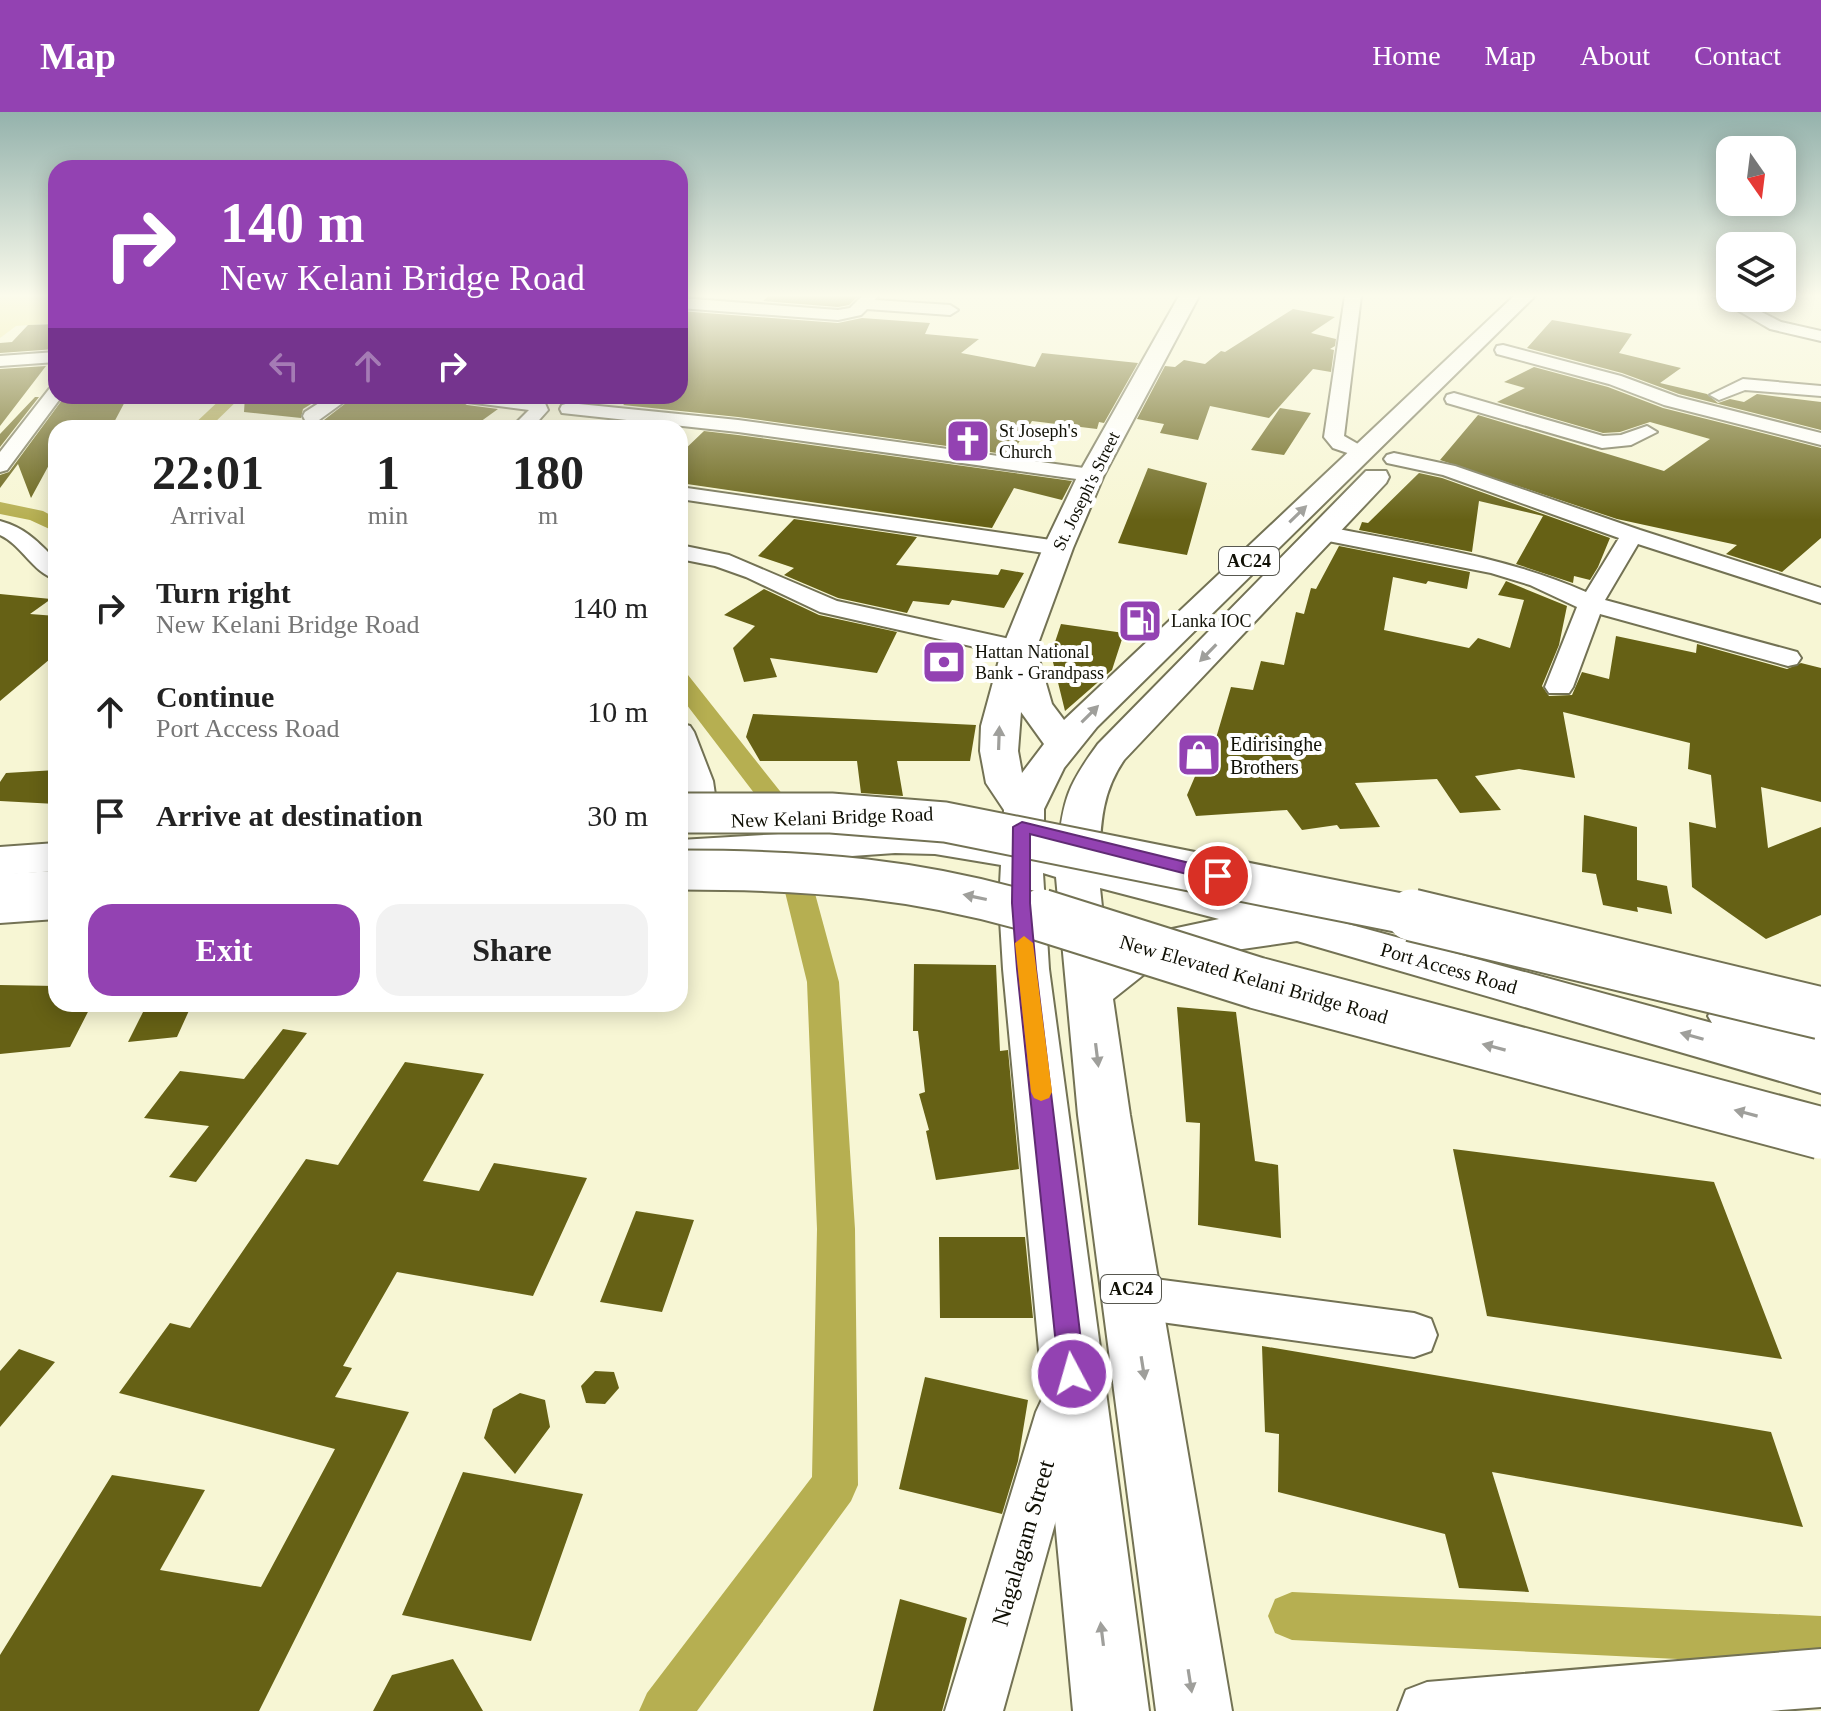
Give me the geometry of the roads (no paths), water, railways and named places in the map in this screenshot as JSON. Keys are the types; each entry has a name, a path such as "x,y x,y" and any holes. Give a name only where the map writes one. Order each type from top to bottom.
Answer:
{"main road":[{"name":"St. Joseph's Street","path":"1023,830 1001,775 999,751 999,726 1019,649 1058,548 1091,475 1148,371"},
{"name":"AC24","path":"1111,1711 1026,969 1021,903 1023,830 1034,785 1062,743 1447,371"},
{"name":"AC24","path":"1194,1711 1104,1115 1077,854 1082,807 1091,780 1111,752 1482,371"},
{"path":"1362,452 1394,459"},
{"path":"1019,649 1034,705 1062,743"},
{"path":"703,831 841,814 926,820 982,828 1415,916 1821,1013"},
{"name":"New Kelani Bridge Road","path":"703,831 825,831 935,841 1023,830 1077,854"},
{"name":"Port Access Road","path":"1077,854 1307,928 1821,1073"},
{"name":"Port Access Road","path":"1077,854 1241,881 1821,1040"},
{"path":"0,863 48,860"},
{"name":"New Elevated Kelani Bridge Road","path":"688,870 784,870 890,880 998,902 1257,983 1821,1133"},
{"path":"0,889 48,886"},
{"path":"0,908 48,905"},
{"path":"1090,992 1148,951 1235,934 1307,928"}],"street":[{"path":"1343,371 1334,437 1340,444 1362,452"},
{"path":"1584,371 1671,401 1821,439"},
{"path":"1611,371 1777,408"},
{"path":"1719,395 1743,384 1821,391"},
{"path":"1454,399 1602,442 1624,441 1647,432"},
{"path":"0,466 48,403"},
{"path":"312,416 331,404"},
{"path":"529,404 537,405 539,410 529,420"},
{"path":"569,409 678,420"},
{"path":"688,421 1091,475"},
{"path":"1394,459 1448,470 1632,535 1817,590"},
{"path":"688,494 1058,548"},
{"path":"0,528 19,536 48,567"},
{"path":"1323,533 1496,567 1538,580 1591,604 1788,658"},
{"path":"1559,687 1591,604 1632,535"},
{"path":"688,554 721,560 754,572 829,607 1019,649"},
{"path":"688,754 698,781 703,831"},
{"path":"1132,1297 1414,1335"},
{"name":"Nagalagam Street","path":"974,1711 1072,1374"},
{"path":"1427,1711 1821,1678"}],"waterway":[{"path":"208,420 225,404"},
{"path":"0,508 36,515 48,522"},
{"path":"665,1711 835,1485 836,1229 823,982 777,805 688,690"},
{"path":"1292,1616 1821,1641"}],"place":[{"name":"St Joseph's Church","path":"968,441"},
{"name":"Lanka IOC","path":"1140,621"},
{"name":"Hattan National Bank - Grandpass","path":"944,662"},
{"name":"Edirisinghe Brothers","path":"1199,755"}]}
